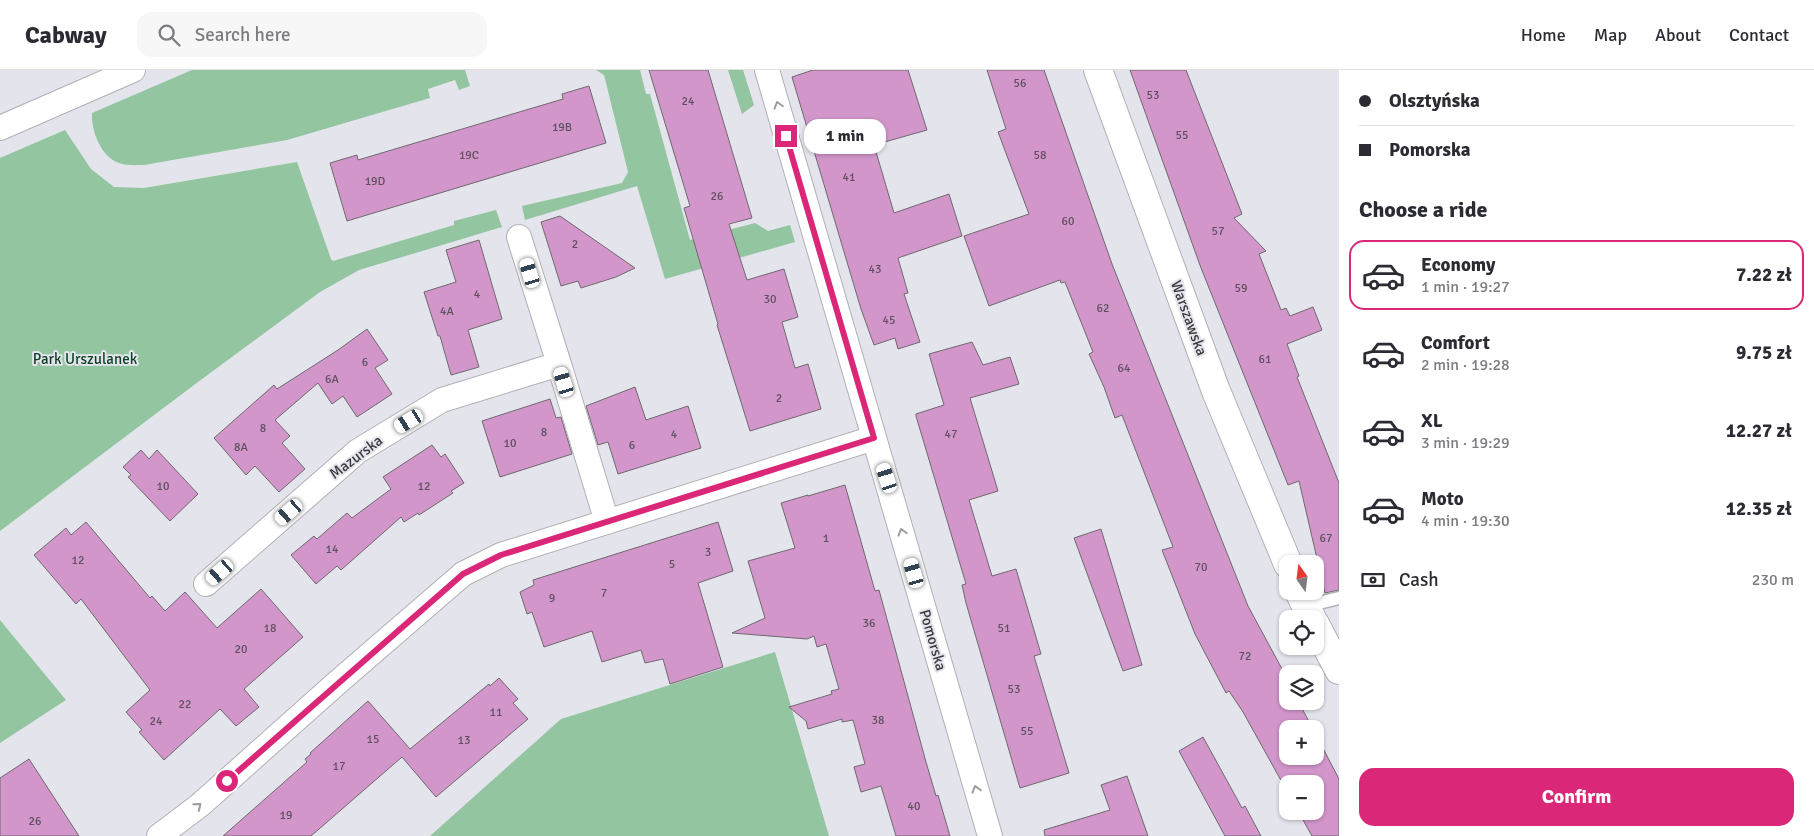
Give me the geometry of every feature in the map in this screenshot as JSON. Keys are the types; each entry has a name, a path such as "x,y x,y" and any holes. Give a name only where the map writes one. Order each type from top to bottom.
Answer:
{"street":[{"path":"0,128 133,70"},
{"name":"Pomorska","path":"767,70 990,836"},
{"name":"Warszawska","path":"1098,70 1216,391 1284,555"},
{"path":"519,237 607,522"},
{"name":"Mazurska","path":"206,584 358,451 442,400 559,364"},
{"path":"159,836 200,805 463,574 501,555 874,438"},
{"path":"1324,641 1339,670"}],"lane":[{"path":"1308,610 1339,598"}],"green space":[{"path":"192,70 465,70 470,86 459,90 455,80 428,89 430,98 287,140 144,165 122,164 107,155 95,135 92,113"},
{"path":"596,70 640,70 646,94 650,94 690,240 755,223 768,231 790,225 795,242 665,279 637,186 525,220 522,206 622,183 628,172 604,75"},
{"path":"728,70 743,70 754,105 742,114"},
{"name":"Park Urszulanek","path":"65,130 91,169 114,187 144,188 297,162 333,261 454,225 454,221 496,210 502,227 359,270 320,292 0,531 0,158"},
{"path":"0,620 66,700 0,743"},
{"path":"775,652 829,836 430,836 561,719"}],"building":[{"path":"649,70 708,70 752,218 729,224 747,280 784,269 798,317 782,322 795,368 808,364 821,409 750,431 717,325 684,208 690,206"},
{"path":"813,70 908,70 927,130 874,145 894,213 949,194 962,236 898,258 908,293 904,294 920,342 898,349 895,338 874,345 861,309 792,77"},
{"path":"987,70 1044,70 1112,264 1248,606 1280,665 1279,710 1303,710 1308,720 1279,720 1279,765 1324,765 1324,750 1339,779 1339,836 1312,836 1303,820 1324,820 1324,775 1279,775 1279,777 1243,712 1229,691 1226,693 1195,634 1162,550 1173,547 1122,415 1115,418 1089,354 1093,352 1065,282 1061,283 1060,280 989,306 964,236 1029,214 998,132 1006,129"},
{"path":"1130,70 1186,70 1242,214 1234,218 1266,251 1259,254 1281,310 1286,308 1290,316 1313,307 1322,330 1287,344 1299,376 1297,377 1339,483 1339,590 1325,593 1324,555 1316,555 1299,481 1288,485 1201,268"},
{"path":"589,86 606,143 347,221 330,163 357,155 358,160 563,99 562,94"},
{"path":"560,216 635,268 616,277 581,288 578,281 561,286 541,222"},
{"path":"479,240 502,319 468,330 479,367 451,375 440,336 438,336 424,292 456,282 446,250"},
{"path":"367,329 388,360 375,368 392,394 357,417 343,396 332,404 318,383 275,420 290,436 282,443 305,469 279,492 255,466 246,475 214,438 274,385 277,389"},
{"path":"972,342 983,365 1010,357 1019,384 970,398 998,491 969,500 992,576 1016,569 1041,654 1034,656 1069,773 1020,788 966,603 962,585 966,584 916,416 916,414 944,405 929,354"},
{"path":"635,387 646,420 688,406 701,448 618,474 608,442 598,445 586,406"},
{"path":"550,399 556,418 561,417 572,454 500,477 482,421"},
{"path":"432,445 441,457 445,454 464,483 451,491 453,493 419,515 418,513 404,522 401,517 341,570 337,566 316,584 291,555 314,536 317,539 347,513 352,518 391,489 383,477"},
{"path":"141,450 149,459 157,450 198,494 170,521 128,477 131,475 123,467"},
{"path":"845,485 875,591 879,590 926,762 950,836 896,836 881,786 861,792 854,767 865,764 853,720 842,722 842,719 808,729 806,721 789,707 832,694 831,691 839,689 826,644 817,647 814,636 807,639 732,633 765,618 748,561 795,548 781,503"},
{"path":"86,522 150,598 152,596 165,611 185,592 217,628 261,589 303,637 244,689 259,707 236,726 220,709 164,760 139,732 142,730 126,712 150,690 81,599 76,604 34,555 66,528 71,535"},
{"path":"718,522 733,571 698,583 723,667 670,684 663,659 645,663 641,650 602,662 592,631 544,647 532,612 527,614 520,592 534,585 533,580"},
{"path":"1101,529 1142,665 1123,671 1074,538"},
{"path":"499,678 518,699 513,703 528,719 436,797 402,757 311,836 223,836 307,762 305,759 310,753 368,701 410,749 489,684 490,686"},
{"path":"1203,737 1242,808 1245,806 1261,836 1225,836 1179,751"},
{"path":"29,759 79,836 0,836 0,778"},
{"path":"1127,776 1148,836 1045,836 1044,830 1110,810 1101,785"}],"route":[{"path":"227,781 463,574 501,555 874,438 786,136"}]}
